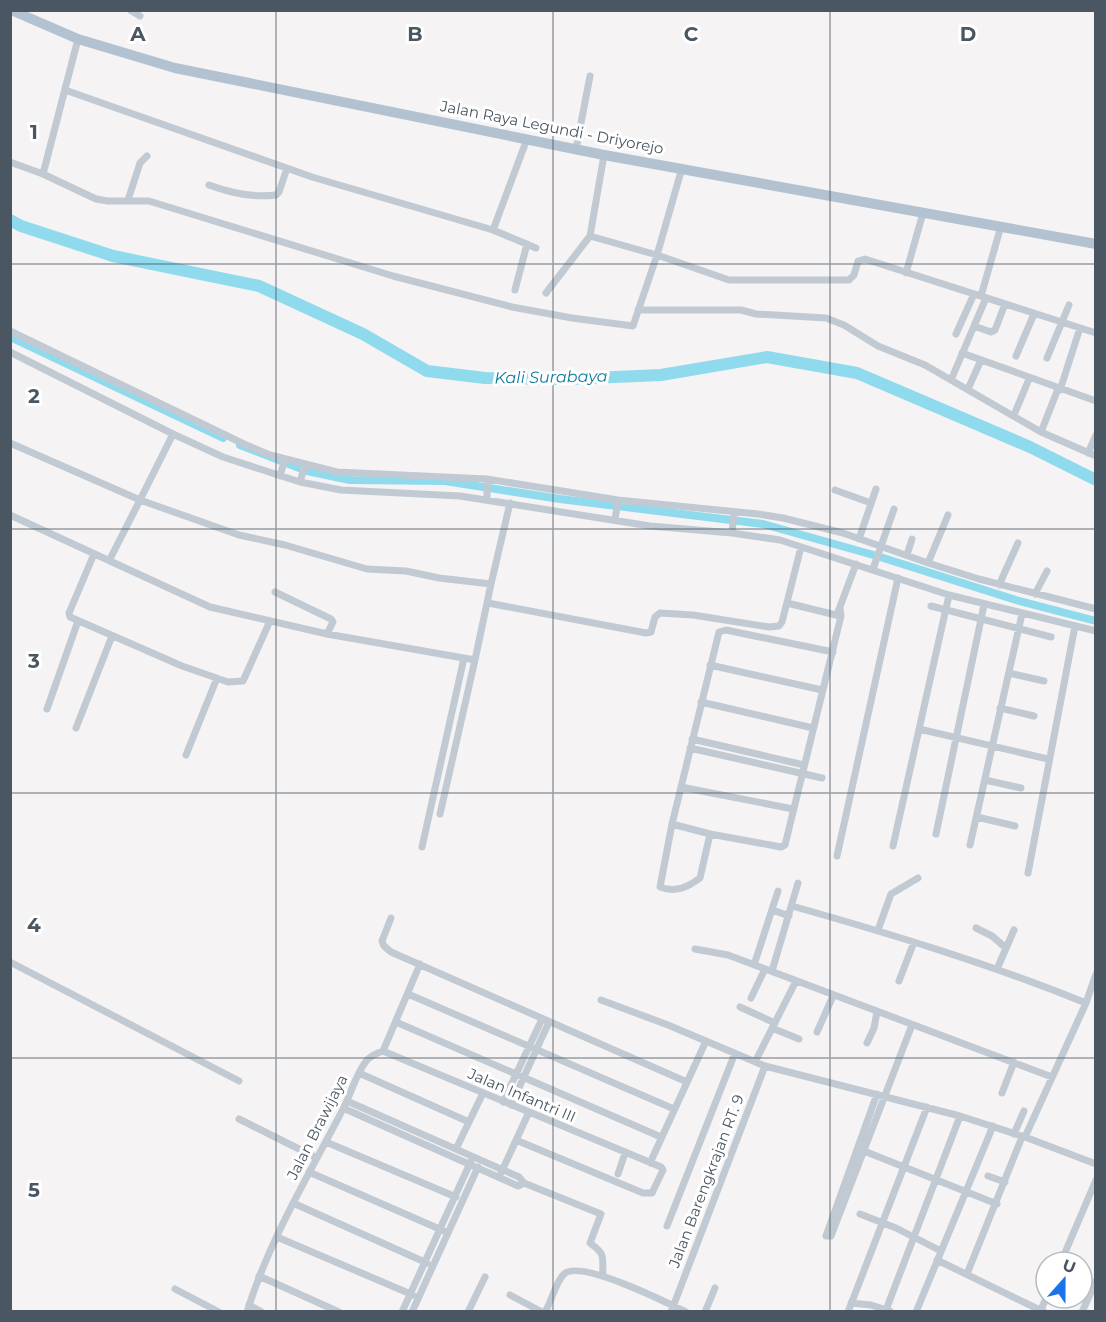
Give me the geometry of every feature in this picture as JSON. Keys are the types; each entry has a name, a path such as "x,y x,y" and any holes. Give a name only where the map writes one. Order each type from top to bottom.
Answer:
{"main road":[{"name":"Jalan Raya Legundi - Driyorejo","path":"11,10 78,39 175,68 604,155 1095,244"}],"street":[{"path":"129,10 140,16"},
{"path":"43,174 78,39"},
{"path":"576,149 590,76"},
{"path":"65,90 287,168 493,230 536,248"},
{"path":"493,230 526,139"},
{"path":"546,293 590,236 604,155"},
{"path":"128,200 140,163 147,156"},
{"path":"10,162 43,174 96,199 149,201 393,276 512,308 632,326 657,255 682,168"},
{"path":"209,185 228,192 248,195 264,197 277,195 287,168"},
{"path":"906,273 923,213"},
{"path":"951,380 974,326 980,296 1001,226"},
{"path":"590,236 657,255 729,280 849,280 854,275 858,261 865,259 1095,333"},
{"path":"515,290 527,244"},
{"path":"956,334 980,296"},
{"path":"974,326 993,333 1005,304"},
{"path":"1047,357 1069,305"},
{"path":"638,310 741,310 756,314 826,318 844,325 878,346 925,365 1041,432 1092,454 1095,435"},
{"path":"1016,356 1034,314"},
{"path":"1041,432 1080,328"},
{"path":"10,331 244,444 305,466 352,474 488,481 618,501 783,519 843,533 999,585 1095,609"},
{"path":"10,352 173,434 224,457 280,475 341,490 487,496 510,503 615,517 650,526 732,530 780,540 984,605 1095,631"},
{"path":"962,353 1095,401"},
{"path":"968,389 981,360"},
{"path":"1014,415 1029,378"},
{"path":"110,561 173,434"},
{"path":"10,443 140,500 239,535 285,545 367,569 406,571 439,578 491,584"},
{"path":"280,475 285,460"},
{"path":"301,479 305,466"},
{"path":"487,496 488,481"},
{"path":"859,539 876,489"},
{"path":"835,490 871,503"},
{"path":"615,517 618,501"},
{"path":"440,814 510,503"},
{"path":"876,569 894,509"},
{"path":"732,530 733,514"},
{"path":"10,515 93,557 110,561 210,607 269,623 475,660"},
{"path":"928,563 948,515"},
{"path":"907,555 912,539"},
{"path":"999,585 1018,543"},
{"path":"488,603 648,633 650,633 655,617 660,613 693,615 769,627 779,626 782,622 801,547"},
{"path":"93,557 69,617 182,666 232,683 245,679 269,623"},
{"path":"672,824 710,834 783,846 839,613 856,564"},
{"path":"1035,594 1047,571"},
{"path":"837,856 898,578"},
{"path":"275,592 331,619 333,622 327,634"},
{"path":"893,846 949,595"},
{"path":"787,603 839,613"},
{"path":"936,834 984,605"},
{"path":"931,606 1051,637"},
{"path":"970,845 1022,614"},
{"path":"47,709 78,621"},
{"path":"1028,873 1075,626"},
{"path":"710,834 700,878 683,889 662,888 659,885 672,824 718,633 722,630 830,653"},
{"path":"76,728 112,636"},
{"path":"422,847 464,658"},
{"path":"710,664 822,690"},
{"path":"1009,673 1044,681"},
{"path":"186,755 217,678"},
{"path":"701,702 813,728"},
{"path":"1000,708 1034,716"},
{"path":"919,729 1048,759"},
{"path":"692,739 803,769 822,778"},
{"path":"690,748 803,769"},
{"path":"985,780 1021,788"},
{"path":"681,787 793,809"},
{"path":"977,817 1015,826"},
{"path":"878,930 891,894 918,878"},
{"path":"751,998 769,970 789,916 798,883"},
{"path":"754,965 778,891"},
{"path":"792,906 878,930 997,969 1086,1003"},
{"path":"773,910 789,916"},
{"path":"391,918 383,935 382,944 391,952 687,1082"},
{"path":"976,928 992,936 1006,948"},
{"path":"997,969 1014,930"},
{"path":"899,981 914,942"},
{"path":"696,950 718,953 769,970 1052,1077"},
{"path":"10,962 239,1081"},
{"name":"Jalan Brawijaya","path":"248,1308 259,1276 293,1203 359,1074 368,1060 383,1051 420,964"},
{"path":"968,1274 1023,1137 1086,1003 1095,975"},
{"path":"755,1062 796,981"},
{"path":"408,994 674,1109"},
{"path":"817,1032 833,996"},
{"path":"601,1000 668,1025 765,1066 960,1116 1095,1164"},
{"path":"740,1007 799,1039"},
{"path":"867,1043 874,1028 877,1011"},
{"path":"503,1102 529,1046 545,1021"},
{"path":"511,1105 537,1050 545,1021"},
{"path":"396,1022 661,1137"},
{"path":"877,1094 854,1167 831,1236 826,1236 854,1167 864,1151 912,1025"},
{"path":"516,1140 650,1194 663,1170 650,1163 706,1041"},
{"name":"Jalan Infantri III","path":"383,1051 650,1163"},
{"path":"667,1226 735,1053"},
{"path":"1002,1093 1014,1062"},
{"name":"Jalan Barengkrajan RT. 9","path":"672,1309 765,1066"},
{"path":"359,1074 469,1122"},
{"path":"456,1149 483,1093"},
{"path":"347,1101 519,1177 524,1183 601,1214 590,1243 602,1254 603,1275"},
{"path":"848,1311 927,1107"},
{"path":"343,1108 518,1186 524,1183"},
{"path":"1014,1134 1024,1111"},
{"path":"499,1178 529,1112"},
{"path":"851,1303 888,1311 960,1116"},
{"path":"239,1119 317,1158"},
{"path":"916,1311 993,1126"},
{"path":"326,1142 463,1200"},
{"path":"864,1151 996,1204"},
{"path":"618,1174 625,1153"},
{"path":"402,1311 473,1157"},
{"path":"412,1311 481,1160"},
{"path":"309,1172 448,1233"},
{"path":"988,1176 1005,1182"},
{"path":"1066,1250 1095,1180"},
{"path":"293,1203 433,1266"},
{"path":"860,1214 882,1222 941,1251"},
{"path":"277,1237 418,1298"},
{"path":"937,1260 1043,1311"},
{"path":"510,1295 530,1309 543,1311 566,1272 572,1271 603,1275 672,1309 686,1311"},
{"path":"259,1276 339,1311"},
{"path":"468,1311 485,1277"},
{"path":"1082,1311 1095,1281"},
{"path":"705,1311 715,1288"},
{"path":"175,1289 219,1311"},
{"path":"248,1308 262,1311"}],"waterway":[{"name":"Kali Surabaya","path":"10,220 21,226 113,256 259,286 363,334 427,371 485,378 568,379 661,375 767,357 857,373 1030,447 1096,480"},
{"path":"10,337 223,438"},
{"path":"240,445 307,471 350,480 445,481 560,499 763,524 877,556 1016,600 1096,621"}]}
